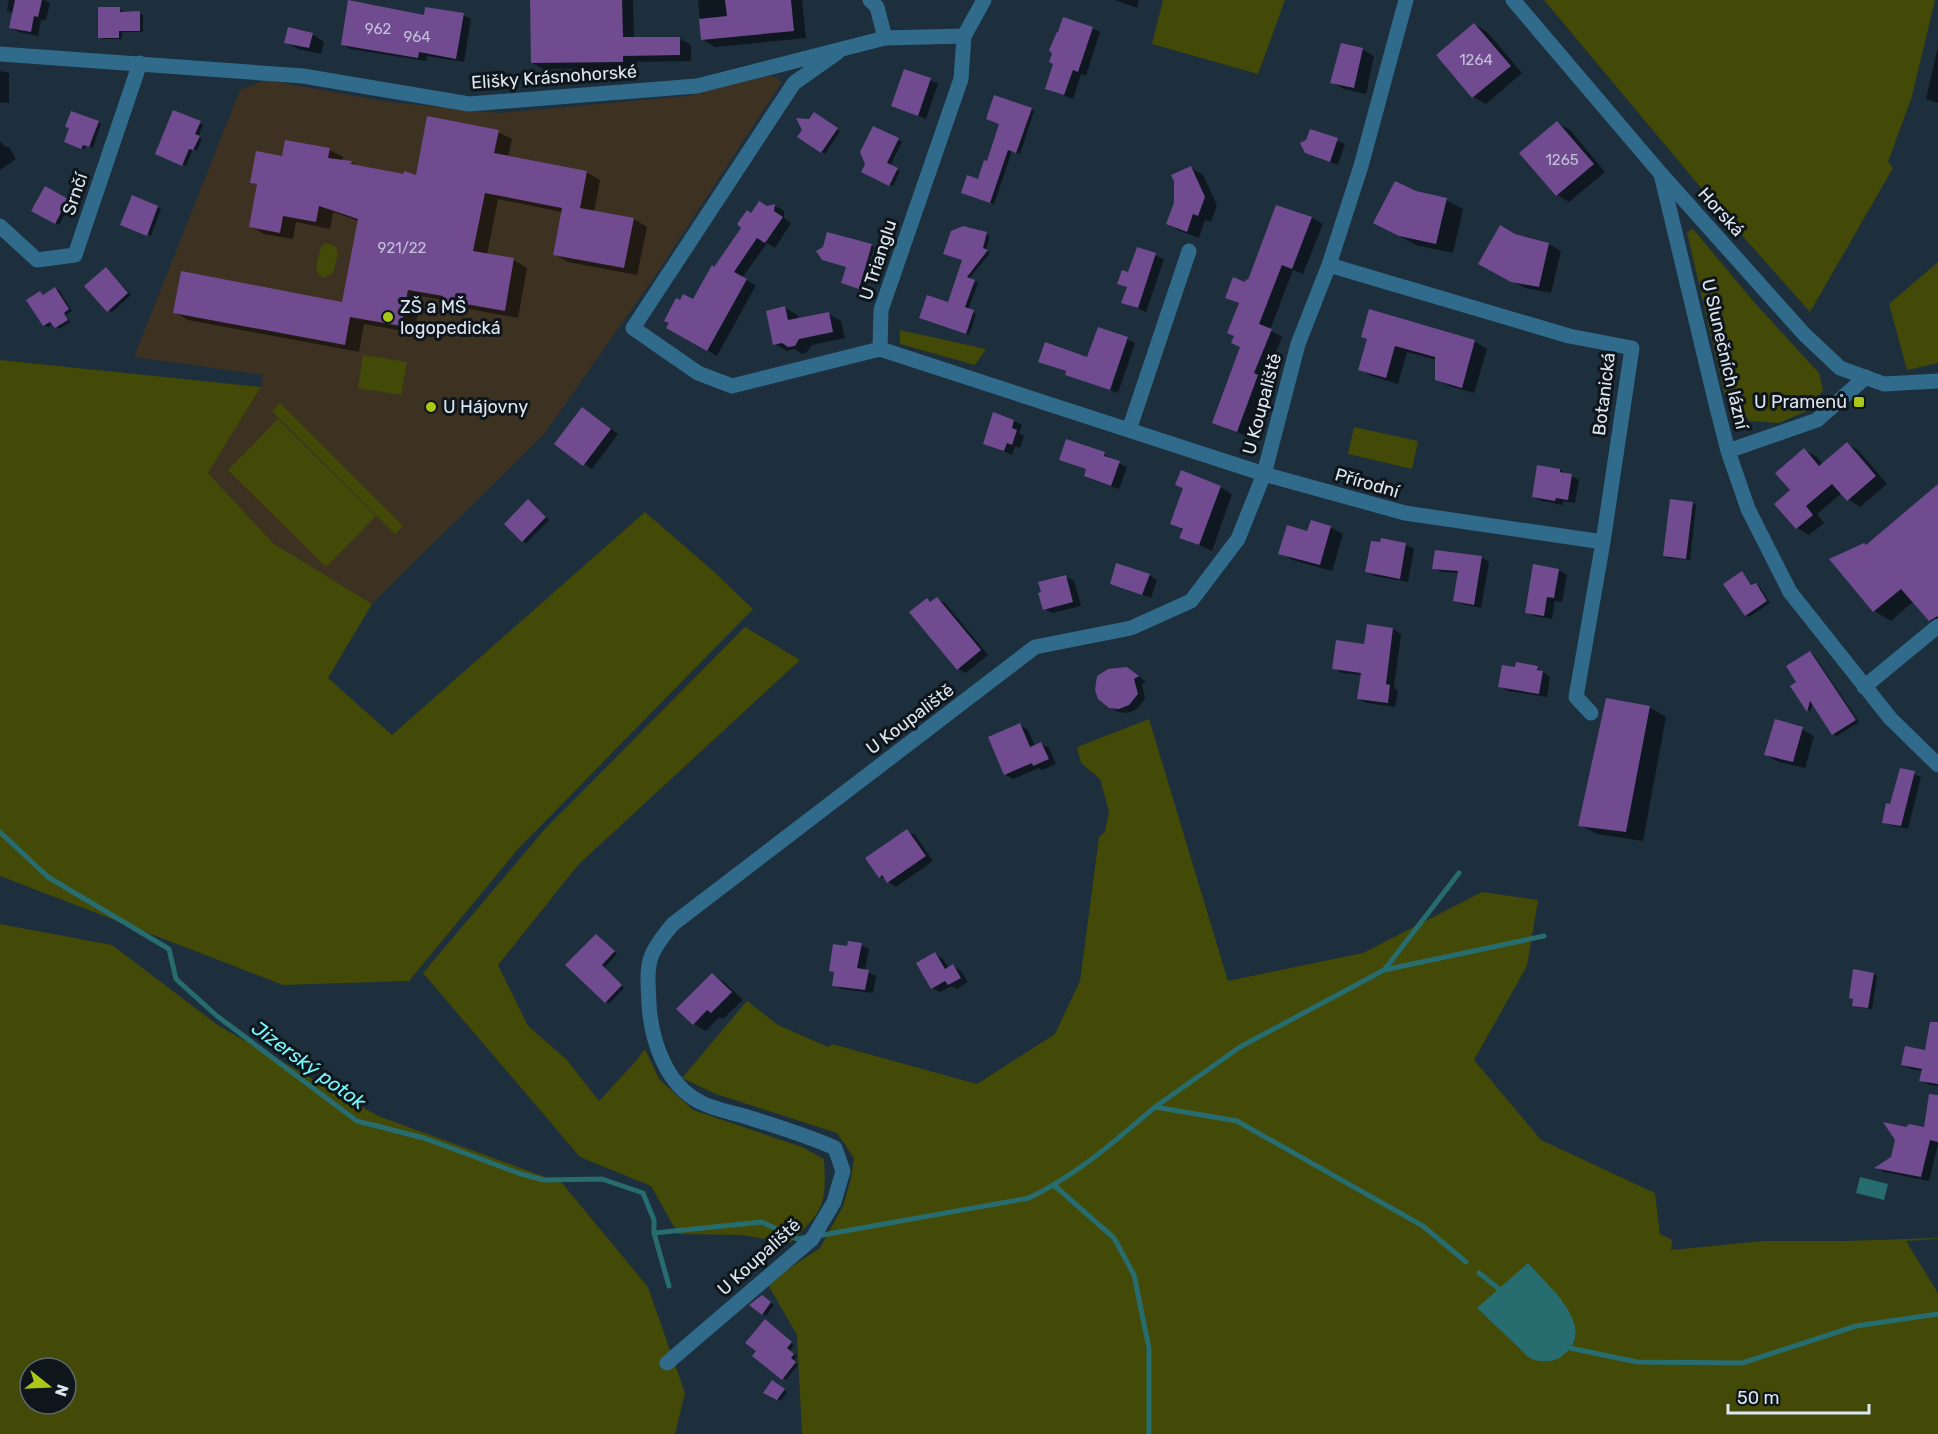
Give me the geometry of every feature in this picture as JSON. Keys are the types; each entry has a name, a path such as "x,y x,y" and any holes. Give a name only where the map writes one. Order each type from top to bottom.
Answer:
{"street":[{"path":"870,0 877,7 885,38"},
{"name":"U Trianglu","path":"880,349 881,310 961,79 964,36 984,0"},
{"name":"U Koupaliště","path":"670,1360 812,1239 834,1202 843,1171 836,1148 804,1134 700,1102 678,1085 665,1067 650,1020 647,967 655,945 673,924 1035,647 1131,628 1191,601 1238,539 1264,474 1298,344 1329,265 1361,166 1406,0"},
{"name":"Horská","path":"1513,0 1661,174 1804,334 1840,368 1884,384 1938,381"},
{"name":"Elišky Krásnohorské","path":"0,54 303,76 469,104 697,86 885,38 964,36"},
{"path":"845,47 794,83 633,328 698,373 732,386 880,349"},
{"name":"Srnčí","path":"0,226 37,260 75,255 140,63"},
{"name":"U Slunečních lázní","path":"1661,174 1728,451 1748,509 1790,592 1890,718 1938,765"},
{"path":"1129,430 1189,251"},
{"name":"Botanická","path":"1329,265 1569,336 1632,348 1603,542 1576,697 1591,712"},
{"name":"Přírodní","path":"880,349 1264,474 1405,513 1603,542"},
{"path":"1728,451 1817,420 1866,377"},
{"path":"1864,687 1938,626"}],"shaded area":[{"name":"ZŠ a MŠ logopedická","path":"772,75 782,82 655,276 545,433 372,604 273,543 208,473 261,387 263,375 134,357 240,90 266,80 389,102 500,113 687,96"},
{"path":"1860,1177 1888,1184 1884,1200 1856,1193"},
{"path":"1528,1263 1558,1295 1573,1321 1576,1334 1572,1346 1561,1357 1554,1360 1542,1361 1528,1357 1477,1308"}],"green space":[{"path":"1163,0 1285,0 1258,74 1152,44"},
{"path":"1544,0 1935,0 1912,96 1888,162 1893,168 1810,312 1722,213"},
{"path":"1693,229 1754,302 1819,373 1823,390 1811,409 1779,423 1750,421 1730,403 1724,392 1687,232"},
{"path":"327,243 336,247 338,253 333,273 324,278 318,274 316,267 321,247"},
{"path":"1938,262 1938,363 1907,370 1889,304"},
{"path":"900,330 986,349 975,365 900,344"},
{"path":"363,355 407,362 401,395 358,388"},
{"path":"0,360 261,387 208,473 273,543 372,604 328,678 392,735 645,512 753,609 518,849 409,981 283,985 0,876"},
{"path":"280,403 403,526 395,534 272,411"},
{"path":"278,419 376,516 326,567 228,470"},
{"path":"1354,427 1418,441 1412,469 1348,454"},
{"path":"745,627 800,660 578,865 498,965 528,1026 566,1059 599,1101 645,1049 659,1079 693,1110 802,1147 824,1159 825,1187 820,1207 810,1223 790,1243 741,1235 678,1234 651,1186 580,1157 423,973 545,829"},
{"path":"1149,719 1228,981 1363,953 1482,892 1538,900 1527,966 1474,1060 1541,1140 1655,1193 1660,1234 1672,1240 1671,1250 1763,1241 1938,1238 1906,1241 1938,1293 1938,1434 802,1434 797,1335 767,1283 820,1248 843,1206 854,1158 837,1133 716,1094 682,1078 747,1001 778,1025 828,1047 832,1044 977,1084 1055,1034 1080,981 1099,837 1105,832 1109,811 1100,779 1081,763 1077,747"},
{"path":"0,924 112,945 219,1026 378,1116 562,1183 648,1287 685,1393 675,1434 0,1434"}],"building":[{"path":"15,0 42,0 38,17 34,16 31,32 9,28"},
{"path":"348,0 424,15 425,7 464,13 456,59 419,52 418,58 341,45"},
{"path":"530,0 622,0 623,37 680,37 680,55 623,56 623,62 531,63"},
{"path":"725,0 791,0 794,31 701,40 699,19 727,16"},
{"path":"98,7 120,7 120,12 140,11 140,31 119,31 119,38 98,38"},
{"path":"1063,17 1093,27 1078,72 1073,70 1064,95 1045,89 1053,64 1049,62 1052,54 1049,50"},
{"path":"1474,23 1511,66 1472,98 1436,55"},
{"path":"288,27 313,33 309,48 284,43"},
{"path":"1341,43 1363,48 1354,88 1330,83"},
{"path":"904,69 931,78 918,116 891,106"},
{"path":"994,95 1032,108 1016,153 1008,150 990,203 961,193 967,175 978,179 984,160 987,161 999,124 986,119"},
{"path":"173,110 201,121 195,134 200,136 193,150 189,149 182,166 155,154"},
{"path":"71,111 99,121 89,147 83,145 81,149 64,142 69,128 65,127"},
{"path":"814,112 838,128 821,153 797,137 802,130 796,118 809,119"},
{"path":"427,116 499,130 494,153 587,171 580,208 634,218 624,268 553,255 562,208 485,193 473,251 514,258 505,311 443,300 443,296 408,290 401,326 350,317 345,345 173,313 181,271 342,302 358,219 319,206 316,222 283,216 280,233 249,227 257,184 250,183 256,151 282,156 285,140 330,148 328,158 416,175"},
{"path":"1557,121 1594,164 1556,196 1519,153"},
{"path":"873,126 899,138 887,163 898,168 889,186 861,172 865,164 860,152"},
{"path":"1310,129 1338,138 1330,162 1305,153 1300,143 1306,140"},
{"path":"1191,166 1205,197 1198,216 1193,214 1187,232 1166,224 1174,203 1174,181 1171,175"},
{"path":"1395,181 1416,191 1447,198 1436,244 1399,236 1373,223"},
{"path":"45,186 68,199 55,224 31,211"},
{"path":"132,195 158,206 147,236 120,225"},
{"path":"759,201 767,206 775,204 774,211 783,217 765,243 757,238 734,272 747,279 707,351 666,328 669,323 664,321 676,298 680,300 683,294 693,299 712,265 714,267 741,228 737,224 747,210 751,213"},
{"path":"1276,205 1312,217 1292,269 1282,265 1259,324 1272,329 1254,373 1258,375 1237,432 1212,423 1240,347 1231,343 1234,336 1227,333 1239,303 1225,298 1233,277 1245,282 1246,279 1248,280"},
{"path":"1500,225 1515,234 1549,243 1539,287 1511,282 1478,264"},
{"path":"963,226 987,232 983,248 988,250 967,277 975,280 965,307 974,310 966,334 919,318 927,295 948,302 962,260 943,254 951,231"},
{"path":"827,232 872,244 859,289 841,283 846,267 822,260 816,251 823,247"},
{"path":"1137,247 1156,253 1138,308 1121,303 1127,287 1117,284 1122,270 1128,272"},
{"path":"106,267 128,293 107,312 84,286"},
{"path":"55,287 69,309 64,313 68,320 55,328 50,322 43,326 26,300 40,291 43,295"},
{"path":"785,306 788,320 829,312 833,332 799,339 795,346 788,347 782,343 773,345 766,311"},
{"path":"1369,309 1475,340 1462,388 1435,380 1435,357 1395,346 1386,378 1358,370 1367,339 1361,337"},
{"path":"1098,327 1128,337 1110,390 1065,375 1066,371 1038,362 1045,342 1087,357"},
{"path":"582,407 611,429 583,466 554,444"},
{"path":"993,412 1014,420 1012,428 1017,430 1012,445 1007,443 1004,451 983,444"},
{"path":"1066,439 1105,452 1104,456 1120,461 1111,486 1084,476 1086,469 1059,460"},
{"path":"1847,442 1876,476 1847,501 1832,484 1806,506 1813,515 1796,529 1774,504 1790,490 1775,473 1804,448 1819,466"},
{"path":"1537,465 1560,469 1560,472 1572,474 1568,500 1556,498 1555,501 1532,497"},
{"path":"1181,470 1221,486 1199,545 1179,538 1183,529 1170,524 1183,488 1175,485"},
{"path":"1938,484 1938,616 1929,621 1901,589 1873,612 1829,559 1864,543 1866,545"},
{"path":"528,499 546,517 522,542 504,524"},
{"path":"1670,499 1693,502 1686,559 1663,556"},
{"path":"1311,520 1331,526 1320,565 1278,554 1287,525 1307,531"},
{"path":"1381,538 1406,543 1400,579 1365,572 1371,541 1380,542"},
{"path":"1435,550 1482,556 1474,605 1453,601 1458,571 1432,569"},
{"path":"1116,563 1150,574 1142,595 1110,584"},
{"path":"1533,564 1559,569 1554,598 1547,597 1544,616 1525,613"},
{"path":"1742,571 1751,585 1756,583 1767,601 1745,616 1723,584"},
{"path":"1066,575 1073,602 1043,610 1038,593 1041,592 1038,582"},
{"path":"937,597 981,650 957,670 909,612 927,598 930,602"},
{"path":"1367,624 1393,628 1386,684 1390,685 1388,703 1357,699 1361,673 1332,669 1336,640 1364,644"},
{"path":"1810,651 1856,720 1832,735 1810,701 1807,712 1790,686 1796,682 1786,666"},
{"path":"1516,662 1538,666 1537,670 1543,671 1539,694 1498,687 1502,665 1515,667"},
{"path":"1127,667 1139,676 1134,679 1138,694 1129,705 1119,709 1109,708 1098,699 1095,690 1097,676 1108,669"},
{"path":"1606,698 1650,706 1626,832 1578,826"},
{"path":"1775,719 1803,727 1793,762 1764,755"},
{"path":"1020,723 1030,747 1041,742 1049,759 1033,766 1032,763 1004,775 988,737"},
{"path":"1900,768 1915,771 1901,826 1882,823 1886,803 1890,804"},
{"path":"907,829 926,856 887,883 882,875 879,878 865,858"},
{"path":"596,934 615,951 602,965 622,985 605,1003 565,965"},
{"path":"848,941 862,943 857,968 869,970 865,990 832,986 834,972 829,971 833,944 847,946"},
{"path":"935,952 945,969 953,964 961,978 948,985 945,981 931,989 916,963"},
{"path":"1853,969 1874,973 1868,1008 1852,1006 1853,999 1849,998"},
{"path":"712,973 732,992 711,1013 707,1010 693,1025 676,1009"},
{"path":"1930,1022 1938,1022 1938,1084 1919,1081 1922,1069 1901,1065 1905,1046 1925,1050"},
{"path":"1929,1094 1938,1095 1938,1142 1930,1140 1921,1177 1874,1168 1891,1157 1895,1140 1883,1122 1906,1127 1909,1124 1924,1127"},
{"path":"762,1295 771,1302 762,1315 749,1305"},
{"path":"765,1319 792,1342 787,1348 794,1354 791,1358 796,1362 782,1380 752,1356 756,1351 745,1343"},
{"path":"772,1380 785,1389 777,1400 763,1393"}],"waterway":[{"name":"Jizerský potok","path":"0,832 48,877 169,949 176,979 217,1016 357,1121 424,1138 521,1174 544,1180 602,1179 643,1193 654,1220 654,1233 669,1286"},
{"path":"1385,969 1459,873"},
{"path":"1155,1107 1240,1047 1384,970 1544,936"},
{"path":"817,1236 1029,1198 1079,1168 1155,1107 1237,1121 1423,1226 1466,1262"},
{"path":"1055,1186 1114,1238 1134,1275 1149,1348 1149,1434"},
{"path":"654,1233 762,1222 797,1239 808,1237"},
{"path":"1479,1273 1503,1292"},
{"path":"1565,1344 1570,1348 1637,1362 1742,1363 1856,1326 1938,1314"}],"place":[{"name":"ZŠ a MŠ logopedická","path":"388,317"},
{"name":"U Pramenů","path":"1859,402"},
{"name":"U Hájovny","path":"431,407"}]}
